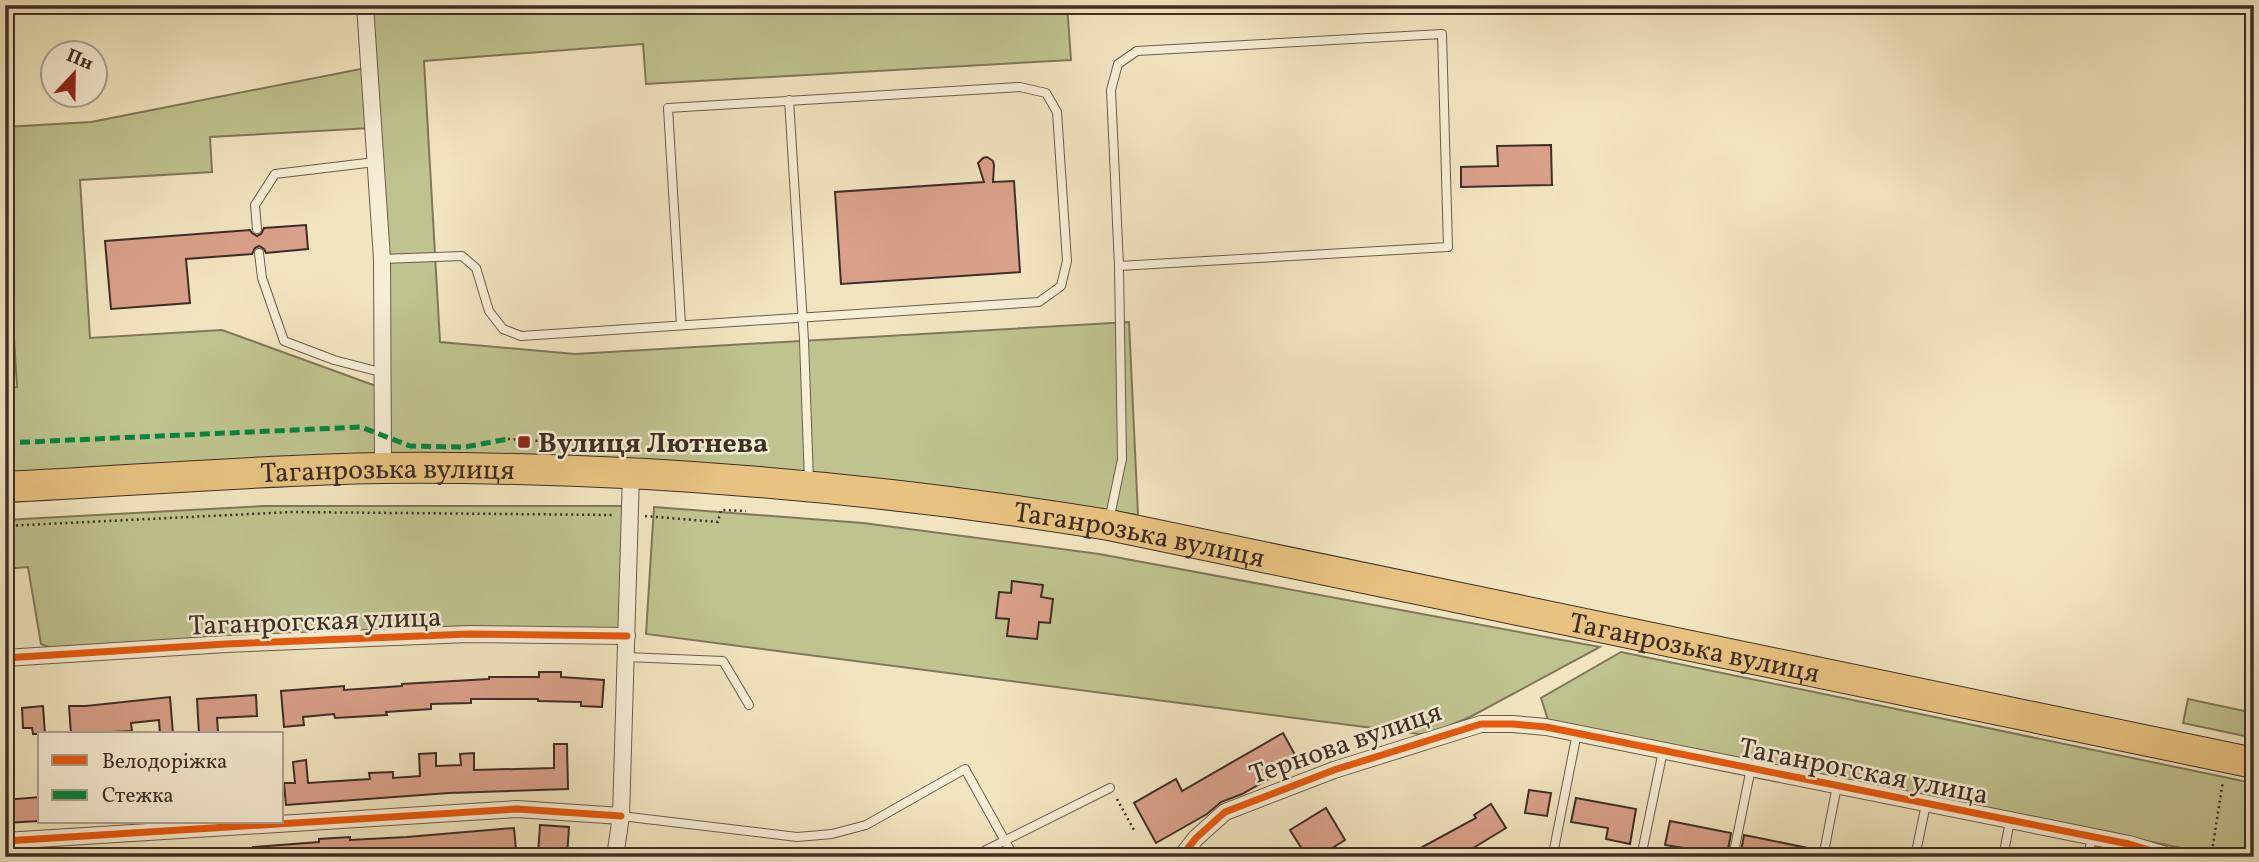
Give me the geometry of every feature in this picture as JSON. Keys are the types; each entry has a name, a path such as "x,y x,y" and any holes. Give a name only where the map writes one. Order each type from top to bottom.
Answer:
{"highway":[{"name":"Таганрозька вулиця","path":"5,487 383,468 526,470 631,474 968,503 1109,525 2254,763"}],"street":[{"path":"365,5 382,259 383,468"},
{"path":"615,857 621,817 631,474"},
{"name":"Таганрогская улица","path":"5,657 469,634 627,636"},
{"name":"Тернова вулиця","path":"1181,857 1196,838 1225,812 1334,770 1481,724 1546,727"},
{"name":"Таганрогская улица","path":"1546,727 2129,844 2172,857"},
{"path":"284,824 517,809 621,817"},
{"path":"5,841 277,824"}],"lane":[{"path":"1109,525 1122,459 1119,266 1111,90 1118,64 1137,51 1442,34 1448,247 1119,266"},
{"path":"382,259 462,256 476,268 489,311 503,329 521,336 1039,302 1061,286 1067,261 1057,111 1046,93 1020,87 668,108 681,325"},
{"path":"789,100 803,317 809,488"},
{"path":"257,229 256,205 275,174 376,162"},
{"path":"259,253 262,278 284,341 334,360 384,373"},
{"path":"626,657 723,661 749,705"},
{"path":"1554,849 1577,733"},
{"path":"1641,857 1662,751"},
{"path":"1733,857 1751,768"},
{"path":"621,817 797,837 832,834 866,825 965,769 1014,857"},
{"path":"1823,857 1837,786"},
{"path":"972,857 1110,788"},
{"path":"1915,857 1926,803"},
{"path":"2003,857 2010,821"},
{"path":"2088,857 2092,837"}],"path":[{"path":"508,439 541,440 579,448"},
{"path":"5,526 292,512 586,516 631,514 718,522 721,510 746,511"},
{"path":"2211,857 2224,776"},
{"path":"1110,788 1134,830"}],"green space":[{"path":"363,5 1067,5 1071,60 646,84 643,44 424,61 440,342 575,354 1129,322 1138,515 869,479 644,459 263,459 5,474 5,388 17,387 5,192 5,127 91,122 366,68","holes":["371,128 387,390 222,330 90,338 80,180 212,172 210,137"]},
{"path":"264,506 630,506 624,633 61,652 41,644 28,567 5,569 5,520"},
{"path":"654,507 863,523 1099,554 1600,647 1470,717 1427,735 646,634"},
{"path":"1621,652 2253,783 2254,848 2247,855 2226,857 1548,720 1541,698"},
{"path":"2188,699 2254,713 2254,738 2183,723"}],"building":[{"path":"1551,145 1552,185 1461,187 1461,167 1498,166 1497,146"},
{"path":"987,157 994,165 993,182 1014,181 1020,272 841,284 835,192 984,182 978,163"},
{"path":"306,225 308,249 266,253 259,246 252,254 186,259 190,303 111,309 105,241 250,230 257,236 264,228"},
{"path":"1012,581 1043,585 1041,597 1053,599 1050,623 1039,622 1037,639 1007,636 1009,619 996,618 999,592 1011,593"},
{"path":"539,672 561,672 561,677 604,680 602,707 581,706 581,702 538,699 471,699 471,703 431,704 431,709 386,712 387,715 335,718 334,714 303,717 304,725 284,727 281,691 344,686 344,690 489,677 539,677"},
{"path":"256,695 257,716 217,718 218,732 199,732 197,699"},
{"path":"170,697 173,732 160,732 159,720 131,723 132,731 71,732 69,706"},
{"path":"43,706 45,732 33,734 32,728 23,728 22,708"},
{"path":"1283,733 1299,762 1242,794 1221,802 1207,814 1156,843 1134,803 1176,779 1182,791"},
{"path":"554,744 567,744 568,789 449,793 286,805 284,783 295,783 293,762 306,760 308,783 370,779 369,773 393,772 393,778 420,776 419,754 436,753 436,766 461,765 460,754 474,753 474,770 554,768"},
{"path":"1529,790 1551,793 1547,816 1525,813"},
{"path":"38,797 38,821 5,823 5,800"},
{"path":"1576,798 1636,809 1630,844 1606,839 1608,828 1571,822"},
{"path":"1491,804 1506,828 1460,856 1458,851 1448,857 1404,857 1476,818 1474,815"},
{"path":"1326,808 1345,840 1318,857 1307,857 1290,830"},
{"path":"1670,821 1731,833 1727,855 1665,845"},
{"path":"540,825 569,827 567,856 538,854"},
{"path":"514,828 516,850 444,857 254,857 253,847 319,842 319,839 407,837"},
{"path":"1744,835 1818,850 1817,857 1740,857"}],"marked path":[{"path":"5,443 361,427 410,446 465,447 508,439"}],"cycle path":[{"path":"5,658 226,644 469,634 627,636"},
{"path":"1181,857 1196,838 1225,812 1334,770 1481,724 1546,727 2129,844 2172,857"},
{"path":"284,824 517,809 621,816"},
{"path":"5,841 277,824"}],"place":[{"name":"Вулиця Лютнева","path":"524,442"}]}
